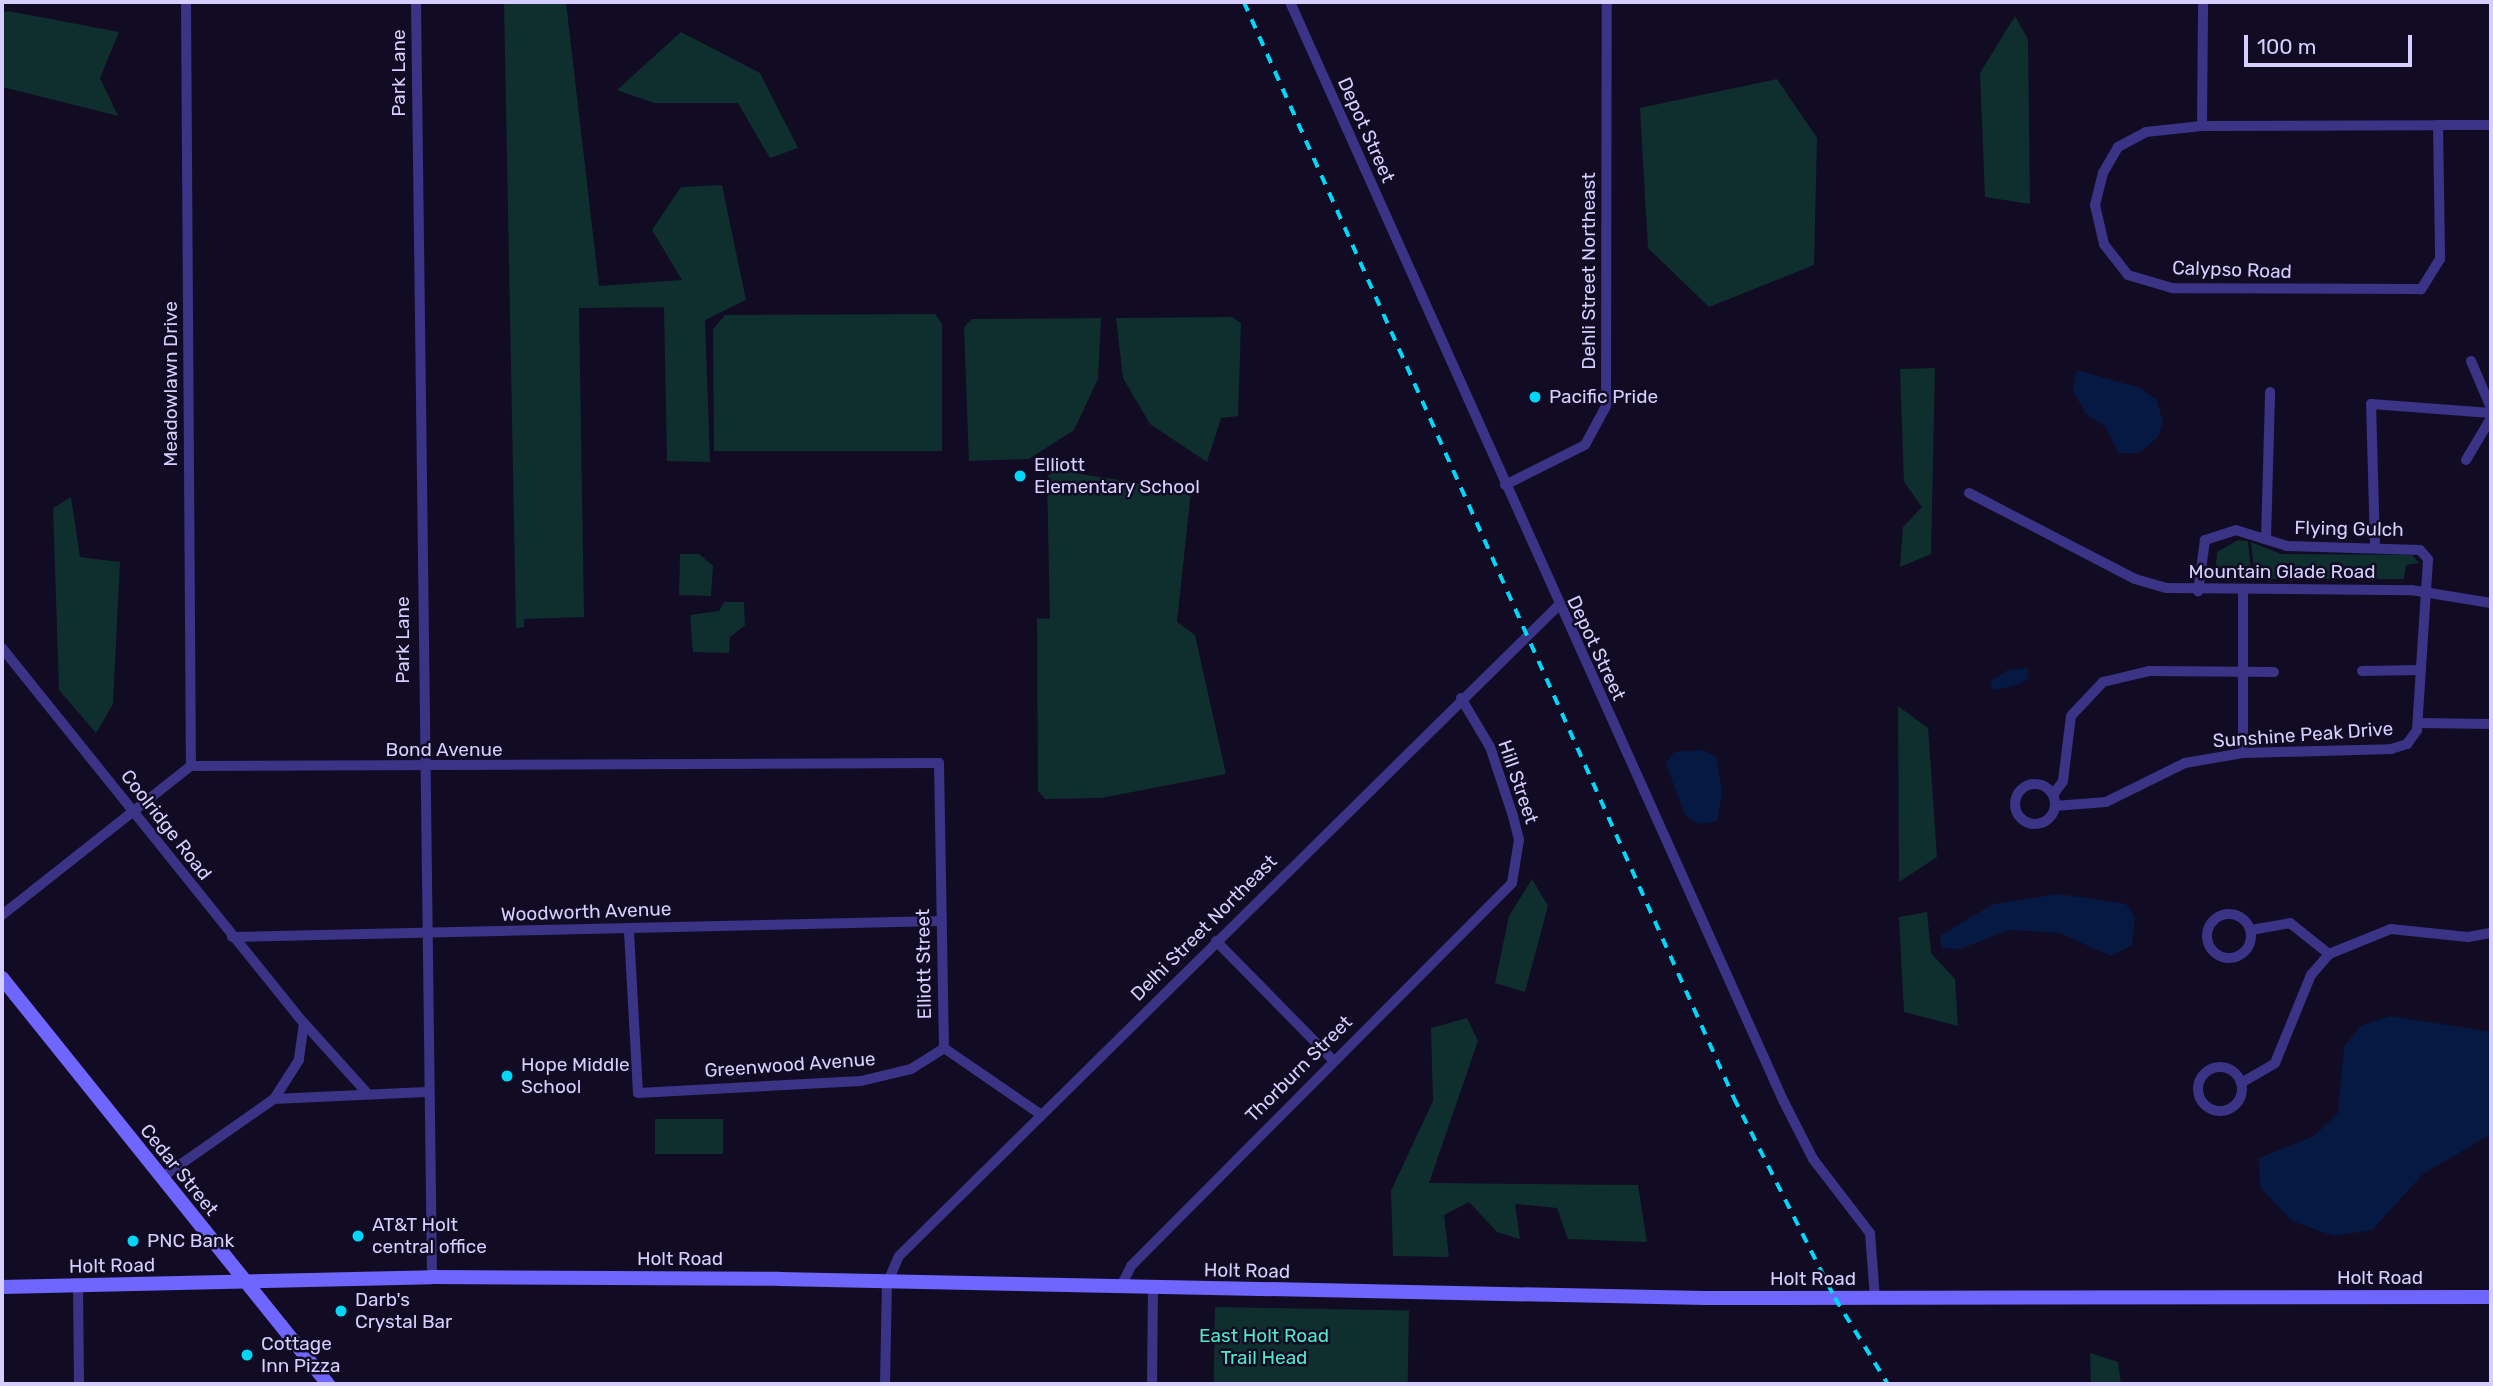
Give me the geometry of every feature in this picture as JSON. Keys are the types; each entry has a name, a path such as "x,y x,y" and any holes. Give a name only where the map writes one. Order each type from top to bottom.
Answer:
{"main road":[{"name":"Cedar Street","path":"2,978 328,1384"},
{"name":"Holt Road","path":"2,1287 432,1277 1875,1298 2491,1297"}],"street":[{"name":"Meadowlawn Drive","path":"186,2 191,766"},
{"name":"Park Lane","path":"416,2 423,933 432,1277"},
{"name":"Depot Street","path":"1290,2 1557,607 1801,1136 1870,1233 1875,1298"},
{"name":"Dehli Street Northeast","path":"1505,485 1584,445 1606,406 1606,2"},
{"path":"2202,126 2203,2"},
{"name":"Calypso Road","path":"2438,125 2440,259 2421,289 2172,288 2128,275 2104,244 2095,205 2103,173 2118,147 2146,132 2202,126 2438,125 2491,125"},
{"path":"2466,460 2491,413 2471,361"},
{"path":"2266,539 2270,392"},
{"path":"2375,545 2371,404 2491,413"},
{"name":"Mountain Glade Road","path":"1969,493 2135,579 2198,592 2426,592 2491,603"},
{"name":"Flying Gulch","path":"2198,592 2205,540 2236,530 2287,545 2375,545 2424,554 2426,592"},
{"path":"2243,591 2243,753"},
{"name":"Sunshine Peak Drive","path":"2055,806 2088,807 2185,763 2243,753 2391,750 2407,744 2418,723 2426,592"},
{"name":"Delhi Street Northeast","path":"887,1284 899,1256 1461,698 1557,607"},
{"name":"Coolridge Road","path":"2,648 232,937 367,1093"},
{"path":"2362,671 2421,670"},
{"path":"2053,795 2063,781 2071,716 2103,682 2127,672 2274,672"},
{"name":"Hill Street","path":"1461,698 1490,747 1513,816 1519,840 1512,883"},
{"path":"2418,723 2491,724"},
{"name":"Bond Avenue","path":"191,766 422,768 939,763"},
{"name":"Elliott Street","path":"939,763 944,1048"},
{"path":"2,915 131,809 191,766"},
{"path":"2027,785 2045,786 2053,795 2055,806 2039,824 2016,813 2017,794 2027,785"},
{"name":"Thorburn Street","path":"1120,1288 1131,1266 1332,1059 1512,883"},
{"path":"2222,915 2236,915 2251,930 2250,944 2233,958 2209,945 2211,924 2222,915"},
{"name":"Woodworth Avenue","path":"232,937 629,932 941,921"},
{"path":"2251,930 2290,923 2329,954"},
{"path":"2241,1083 2275,1063 2312,975 2329,954 2391,929 2468,937 2491,933"},
{"name":"Greenwood Avenue","path":"629,932 634,1088 638,1093 861,1081 911,1069 944,1048"},
{"path":"1216,941 1332,1059"},
{"path":"161,1178 274,1099 299,1060 304,1023"},
{"path":"944,1048 1040,1114"},
{"path":"2217,1067 2233,1071 2241,1083 2239,1100 2226,1111 2199,1098 2200,1077 2217,1067"},
{"path":"274,1099 426,1092"},
{"path":"885,1384 887,1284"},
{"path":"78,1286 79,1384"},
{"path":"1152,1384 1153,1289"}],"green space":[{"path":"504,2 566,2 599,286 682,280 652,230 681,187 722,185 746,300 705,320 710,462 667,461 664,307 579,308 584,617 524,619 524,627 516,628"},
{"path":"8,11 119,32 100,78 118,116 2,87 2,13"},
{"path":"2015,16 2028,39 2030,204 1985,197 1980,73"},
{"path":"681,32 760,73 798,148 770,158 738,103 654,103 617,90"},
{"path":"1777,79 1817,138 1814,265 1709,307 1648,248 1640,108"},
{"path":"935,314 942,324 942,451 714,451 713,329 725,315"},
{"path":"1232,317 1241,323 1238,416 1221,418 1207,462 1150,424 1123,378 1116,318"},
{"path":"1101,318 1098,379 1074,430 1029,459 969,461 964,327 972,319"},
{"path":"1935,368 1931,554 1900,567 1903,527 1922,507 1904,482 1900,369"},
{"path":"1054,470 1191,491 1177,622 1195,635 1226,774 1101,798 1045,799 1038,791 1037,618 1050,619 1047,477"},
{"path":"71,497 80,557 120,562 113,704 96,733 59,690 53,508"},
{"path":"2238,540 2248,541 2252,579 2215,578 2217,552"},
{"path":"2251,542 2281,554 2412,555 2419,563 2406,565 2404,579 2255,579"},
{"path":"680,554 699,554 713,566 711,596 679,595"},
{"path":"724,602 744,602 745,625 730,637 729,653 693,652 690,615 719,611"},
{"path":"1898,706 1928,728 1937,857 1899,882"},
{"path":"1532,879 1548,906 1525,992 1495,983 1509,916"},
{"path":"1927,912 1931,953 1955,979 1958,1026 1904,1012 1899,917"},
{"path":"1467,1018 1478,1041 1429,1183 1638,1185 1647,1242 1568,1239 1557,1208 1515,1204 1520,1239 1497,1232 1469,1202 1444,1215 1449,1257 1393,1256 1391,1191 1433,1101 1431,1028"},
{"path":"655,1119 723,1119 723,1154 655,1154"},
{"name":"East Holt Road Trail Head","path":"1215,1307 1409,1310 1408,1384 1214,1384"},
{"path":"2090,1353 2118,1362 2121,1384 2091,1384"}],"water":[{"path":"2077,370 2140,388 2157,400 2163,423 2158,437 2139,453 2118,453 2106,427 2086,414 2073,391"},
{"path":"2028,668 2029,678 2017,685 1994,690 1990,682 2008,670"},
{"path":"1703,750 1716,757 1722,792 1717,821 1699,824 1685,815 1666,764 1674,752"},
{"path":"2059,894 2126,904 2135,917 2132,945 2111,956 2060,933 2009,930 1960,949 1941,948 1940,936 1993,904"},
{"path":"2390,1016 2491,1032 2491,1134 2423,1174 2372,1230 2334,1236 2292,1221 2260,1187 2259,1158 2314,1136 2338,1113 2344,1047 2360,1026"}],"railway":[{"path":"1244,2 1734,1098 1835,1298 1888,1384"}],"place":[{"name":"Pacific Pride","path":"1535,397"},
{"name":"Elliott Elementary School","path":"1020,476"},
{"name":"Hope Middle School","path":"507,1076"},
{"name":"AT&T Holt central office","path":"358,1236"},
{"name":"PNC Bank","path":"133,1241"},
{"name":"Darb's Crystal Bar","path":"341,1311"},
{"name":"Cottage Inn Pizza","path":"247,1355"}]}
